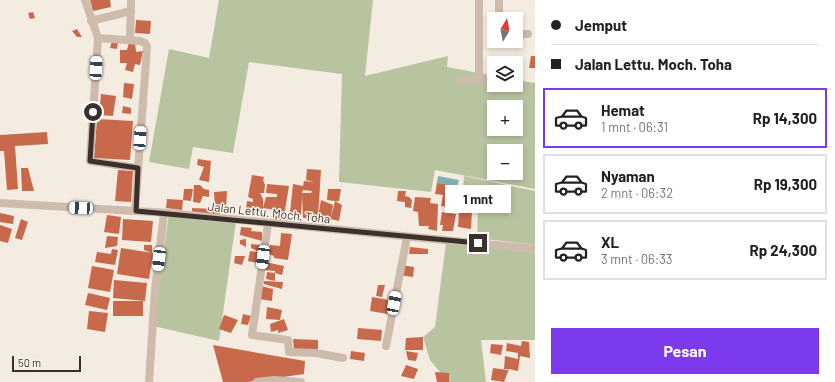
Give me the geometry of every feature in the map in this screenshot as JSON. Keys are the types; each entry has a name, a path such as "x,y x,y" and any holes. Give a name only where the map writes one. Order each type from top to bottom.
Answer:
{"street":[{"path":"85,0 98,38 90,161 138,168"},
{"path":"130,39 131,0"},
{"path":"478,79 479,0"},
{"path":"499,0 499,12"},
{"path":"92,21 131,11"},
{"path":"523,34 528,34"},
{"path":"98,38 130,39 144,42 147,46 136,211"},
{"path":"460,80 487,79"},
{"name":"Jalan Lettu. Moch. Toha","path":"0,203 164,213 535,249"},
{"path":"149,382 155,290 164,213"},
{"path":"268,224 252,335 288,340 289,352 316,353 343,358"},
{"path":"386,346 407,237"},
{"path":"257,382 274,380 301,382"}],"green space":[{"path":"219,0 373,0 365,76 448,56 447,67 487,75 487,92 523,92 523,81 535,83 535,189 488,180 523,180 523,144 487,144 487,180 435,170 431,192 339,182 342,74 249,62 233,153 193,147 189,169 149,162 169,49 209,58"},
{"path":"464,176 535,191 535,245 477,238 478,208 462,204"},
{"path":"169,213 236,221 219,341 153,326"},
{"path":"446,243 535,253 535,340 481,340 486,382 448,382 430,360 423,337 435,327"}],"water":[{"path":"438,176 459,180 457,186 437,183"}],"building":[{"path":"90,0 110,0 111,7 93,11"},
{"path":"33,12 35,18 30,19 28,13"},
{"path":"136,20 151,21 150,34 135,33"},
{"path":"77,29 82,37 77,37 72,31"},
{"path":"112,41 118,41 117,49 110,48"},
{"path":"129,42 135,43 136,52 143,51 140,65 135,64 133,72 125,70 127,63 120,63 120,50 127,50"},
{"path":"531,56 535,56 535,68 529,68"},
{"path":"124,83 134,84 132,99 123,97"},
{"path":"101,94 116,96 113,116 99,115"},
{"path":"123,106 131,108 131,114 122,113"},
{"path":"97,119 133,121 130,160 94,158"},
{"path":"47,132 48,144 15,146 18,189 7,190 4,151 0,151 0,135"},
{"path":"198,159 211,161 209,182 199,180 204,167 197,165"},
{"path":"21,168 28,168 34,191 22,191"},
{"path":"307,169 321,170 318,217 321,200 333,205 331,218 335,201 342,205 339,221 331,219 303,218 302,193 301,215 290,213 293,184 303,186 304,181 314,182 306,180","holes":["303,190 312,191 311,193 302,193"]},
{"path":"118,170 133,171 131,202 115,201"},
{"path":"252,175 264,177 263,180 265,185 264,193 260,193 263,199 263,210 256,214 246,209 247,201 253,202 253,199 248,197"},
{"path":"437,183 457,186 455,208 441,206 443,195 435,194"},
{"path":"267,184 289,186 285,220 275,219 276,210 263,208 266,197 277,197 277,194 266,193"},
{"path":"194,185 200,185 204,189 209,190 209,197 203,196 200,203 193,202"},
{"path":"184,189 193,189 191,201 183,200"},
{"path":"328,189 341,189 339,201 327,200"},
{"path":"227,191 226,209 220,209 220,215 192,213 192,208 215,209 214,192"},
{"path":"398,191 406,191 405,196 412,200 411,208 405,207 405,202 397,201"},
{"path":"415,197 431,198 430,203 438,204 437,231 428,229 429,226 419,226 418,212 413,211"},
{"path":"167,199 183,200 182,210 166,208"},
{"path":"472,211 471,229 458,227 459,212"},
{"path":"442,212 456,214 453,231 442,231 443,225 440,225"},
{"path":"0,213 14,216 13,224 0,222"},
{"path":"107,215 121,217 119,234 104,232"},
{"path":"21,219 28,222 22,240 15,238"},
{"path":"123,219 153,221 151,242 122,240"},
{"path":"0,225 12,229 8,243 0,241"},
{"path":"241,227 252,228 251,231 262,232 262,241 240,235"},
{"path":"281,233 292,234 288,260 274,258 274,256 268,254 270,245 280,246"},
{"path":"107,236 118,237 117,246 105,248"},
{"path":"246,239 246,247 240,244 240,240"},
{"path":"251,244 260,245 259,252 251,248"},
{"path":"144,245 152,245 152,253 144,250"},
{"path":"410,247 428,249 428,254 409,254"},
{"path":"121,248 153,253 149,279 117,274"},
{"path":"112,249 118,250 115,265 95,262 97,252 111,254"},
{"path":"250,251 259,252 257,263 248,261"},
{"path":"235,256 245,256 242,265 234,263"},
{"path":"265,262 284,266 282,275 275,273 275,271 264,270"},
{"path":"401,265 414,267 413,277 400,275"},
{"path":"92,266 114,270 110,292 88,288"},
{"path":"267,272 275,273 275,281 266,279"},
{"path":"114,280 147,283 145,301 113,298"},
{"path":"264,281 283,282 282,289 264,284"},
{"path":"378,285 385,285 382,297 376,296"},
{"path":"261,286 273,289 272,301 259,299"},
{"path":"88,293 110,298 107,310 85,305"},
{"path":"372,297 389,300 388,314 370,311"},
{"path":"113,301 143,301 143,316 113,316"},
{"path":"267,307 282,310 280,320 266,319"},
{"path":"89,311 108,313 105,332 87,329"},
{"path":"243,314 251,316 248,325 241,324"},
{"path":"224,315 238,320 231,333 219,329"},
{"path":"284,319 288,330 278,333 278,330 271,332 270,324"},
{"path":"358,328 382,330 381,341 357,339"},
{"path":"423,337 423,350 405,350 406,338"},
{"path":"293,339 318,340 318,350 294,350"},
{"path":"522,341 529,342 530,358 520,356 518,371 504,369 505,356 518,359 518,353 506,351 507,343 521,346"},
{"path":"491,344 503,345 501,355 490,353"},
{"path":"213,345 305,361 304,374 248,382 223,382"},
{"path":"351,351 365,353 364,361 350,359"},
{"path":"406,351 418,353 416,361 408,360"},
{"path":"406,365 418,369 414,379 401,376"},
{"path":"493,368 509,369 504,382 491,380"},
{"path":"435,372 449,373 449,382 437,382"}],"route":[{"path":"93,112 90,161 138,168 136,211 478,243"}]}
